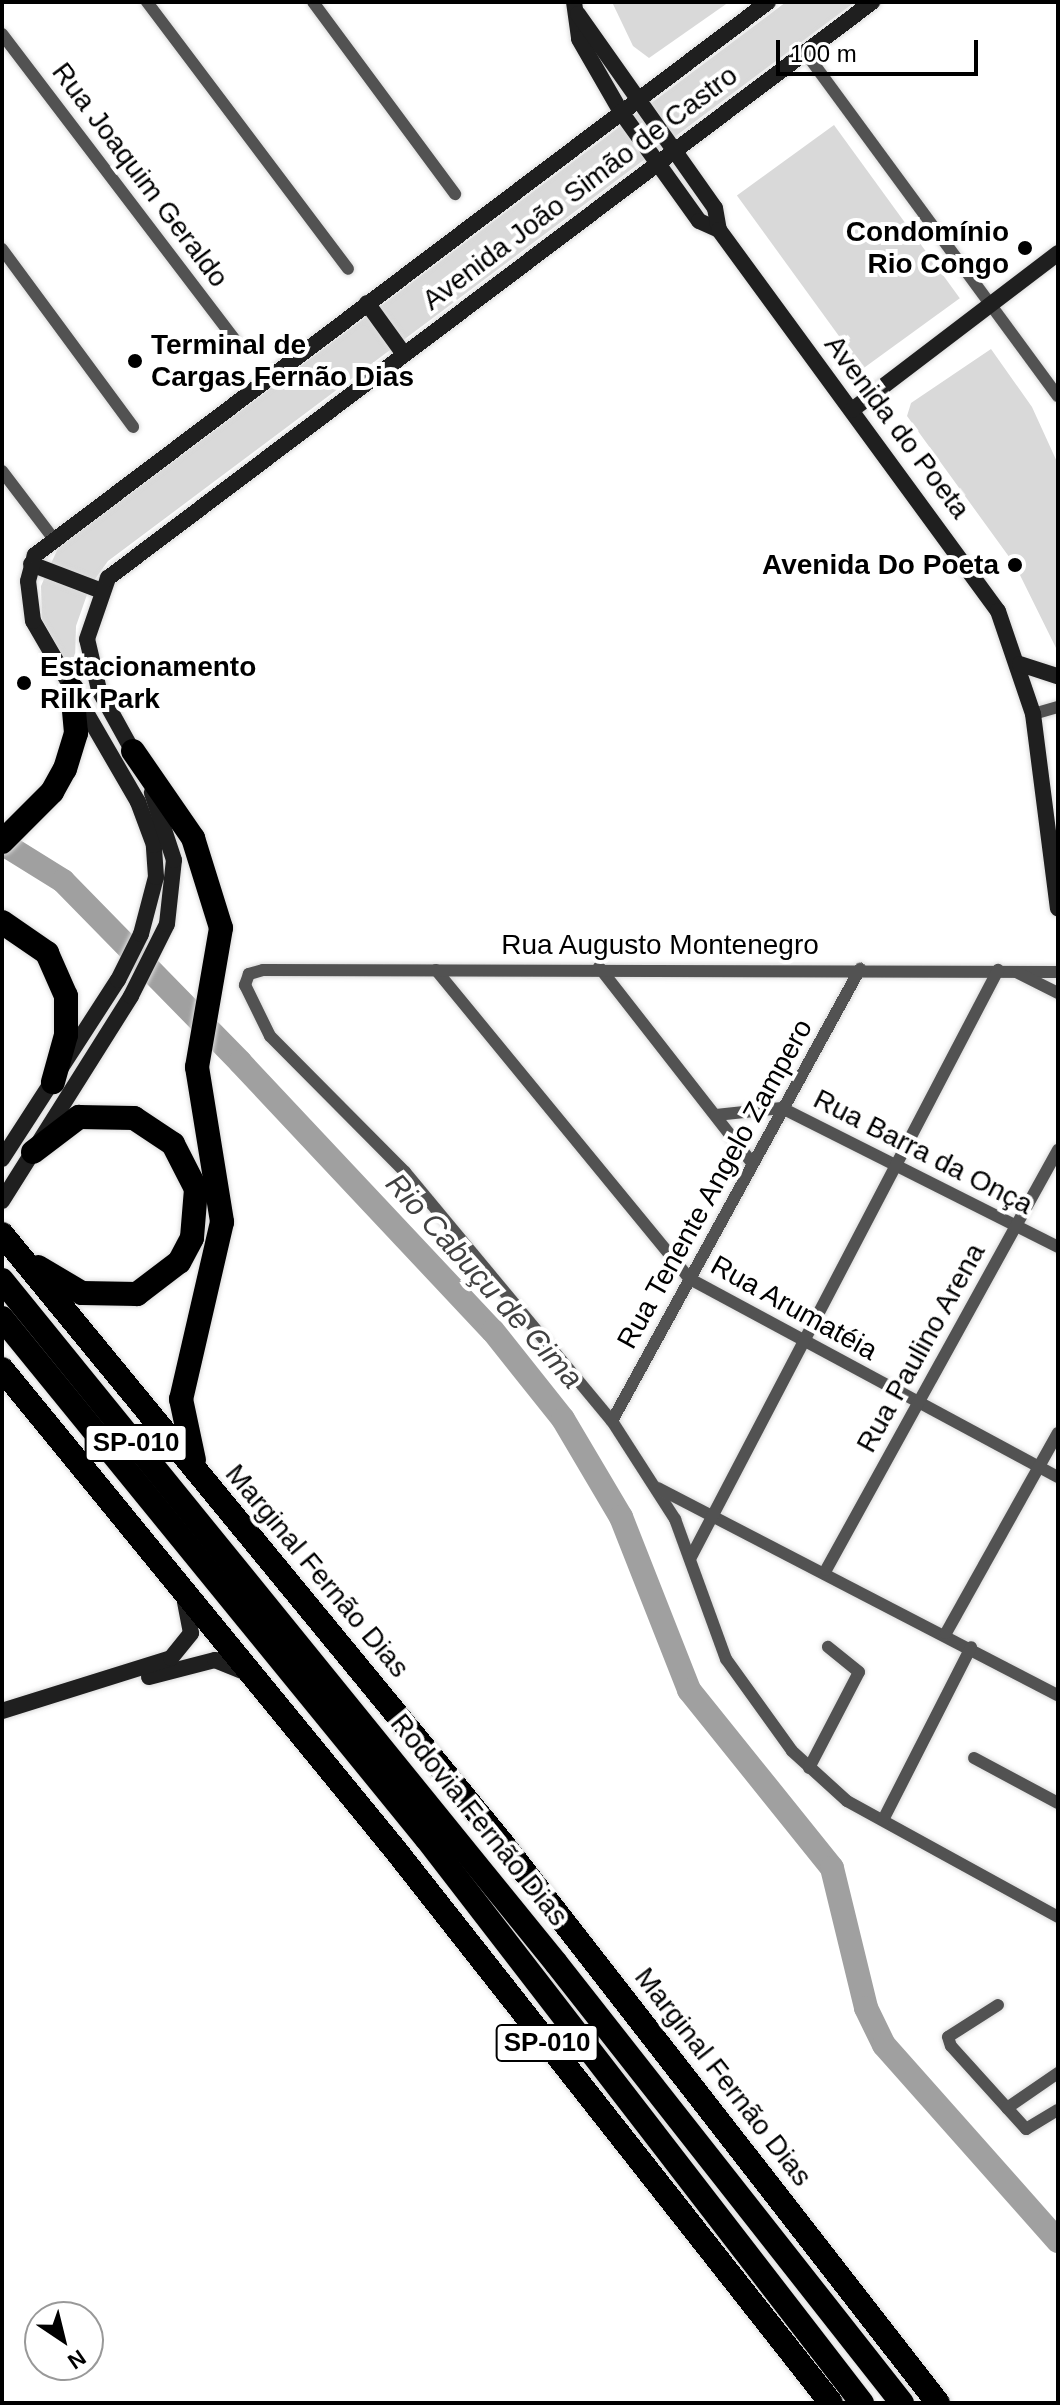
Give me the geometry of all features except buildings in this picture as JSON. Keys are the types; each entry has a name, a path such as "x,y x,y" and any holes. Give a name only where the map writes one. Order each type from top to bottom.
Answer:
{"highway":[{"path":"2,842 52,792 72,751 72,689"},
{"path":"133,751 182,818 207,872 221,928 197,1067 222,1222 181,1399 185,1439 201,1477"},
{"path":"2,922 47,953 66,996 66,1035 53,1082"},
{"path":"9,1243 82,1293 137,1294 179,1262 196,1217 196,1189 181,1155 134,1118 79,1117 33,1152"},
{"name":"Marginal Fernão Dias","path":"9,1243 503,1844 938,2403"},
{"name":"Rodovia Fernão Dias","path":"2,1280 411,1782 902,2403"},
{"name":"Rodovia Fernão Dias","path":"2,1318 426,1838 862,2403"},
{"name":"SP-010","path":"2,1369 262,1684 831,2403"},
{"path":"98,1483 233,1603"},
{"path":"411,1782 503,1844"}],"main road":[{"name":"Avenida João Simão de Castro","path":"99,590 147,544 872,2"},
{"name":"Avenida João Simão de Castro","path":"31,564 53,538 765,3"},
{"name":"Avenida do Poeta","path":"576,8 672,151 715,208 719,230 982,587 1020,664 1033,714 1052,800 1058,908"},
{"name":"Avenida do Poeta","path":"576,8 579,39 621,112 699,221 719,230"},
{"path":"852,410 1058,253"},
{"path":"367,303 403,353"},
{"path":"2,1159 118,980 141,934 156,877 154,845 138,802 33,621 31,564 99,590 87,639 91,663 108,709 133,751 174,860 172,906 158,947 131,996 2,1201"},
{"path":"1020,664 1058,676"},
{"path":"2,1711 177,1653 192,1619 166,1569"},
{"path":"2,1722 215,1660 262,1684"}],"street":[{"path":"147,2 348,269"},
{"path":"313,2 455,194"},
{"name":"Rua Joaquim Geraldo","path":"2,34 240,346"},
{"path":"805,52 1058,396"},
{"path":"2,249 133,427"},
{"path":"2,471 53,538"},
{"path":"1033,714 1058,707"},
{"path":"599,967 752,1163"},
{"name":"Rua Augusto Montenegro","path":"612,1421 405,1172 264,1028 245,985 249,974 263,970 599,967 1058,972"},
{"name":"Rua Tenente Angelo Zampero","path":"612,1421 860,969"},
{"name":"Rua Arumatéia","path":"436,970 690,1279 1058,1477"},
{"path":"690,1559 806,1343 998,970"},
{"path":"1012,971 1058,993"},
{"name":"Rua Barra da Onça","path":"716,1115 782,1108 898,1163 1058,1247"},
{"name":"Rua Paulino Arena","path":"826,1570 1058,1150"},
{"path":"612,1421 658,1488 690,1559 732,1669 809,1768 883,1820 1058,1917"},
{"path":"946,1633 1058,1433"},
{"path":"658,1488 826,1570 1058,1695"},
{"path":"809,1768 859,1672 828,1647"},
{"path":"883,1820 971,1647"},
{"path":"974,1758 1058,1803"},
{"path":"998,2005 948,2037 1026,2129 1058,2110"},
{"path":"1007,2108 1058,2073"}],"shaded area":[{"path":"612,2 729,2 649,58 633,46"},
{"path":"786,2 855,2 108,561 90,586 76,626 75,660 88,700 42,619 41,586 58,548"},
{"path":"834,125 960,298 863,369 737,196"},
{"path":"991,349 1032,407 1058,464 1058,652 1015,565 907,416 911,403"}],"waterway":[{"name":"Rio Cabuçu de Cima","path":"2,843 63,881 240,1062 493,1331 563,1419 621,1517 689,1690 832,1868 866,2008 884,2045 1058,2241"}],"place":[{"name":"Condomínio Rio Congo","path":"1025,248"},
{"name":"Terminal de Cargas Fernão Dias","path":"135,361"},
{"name":"Avenida Do Poeta","path":"1015,565"},
{"name":"Estacionamento Rilk Park","path":"24,683"}]}
